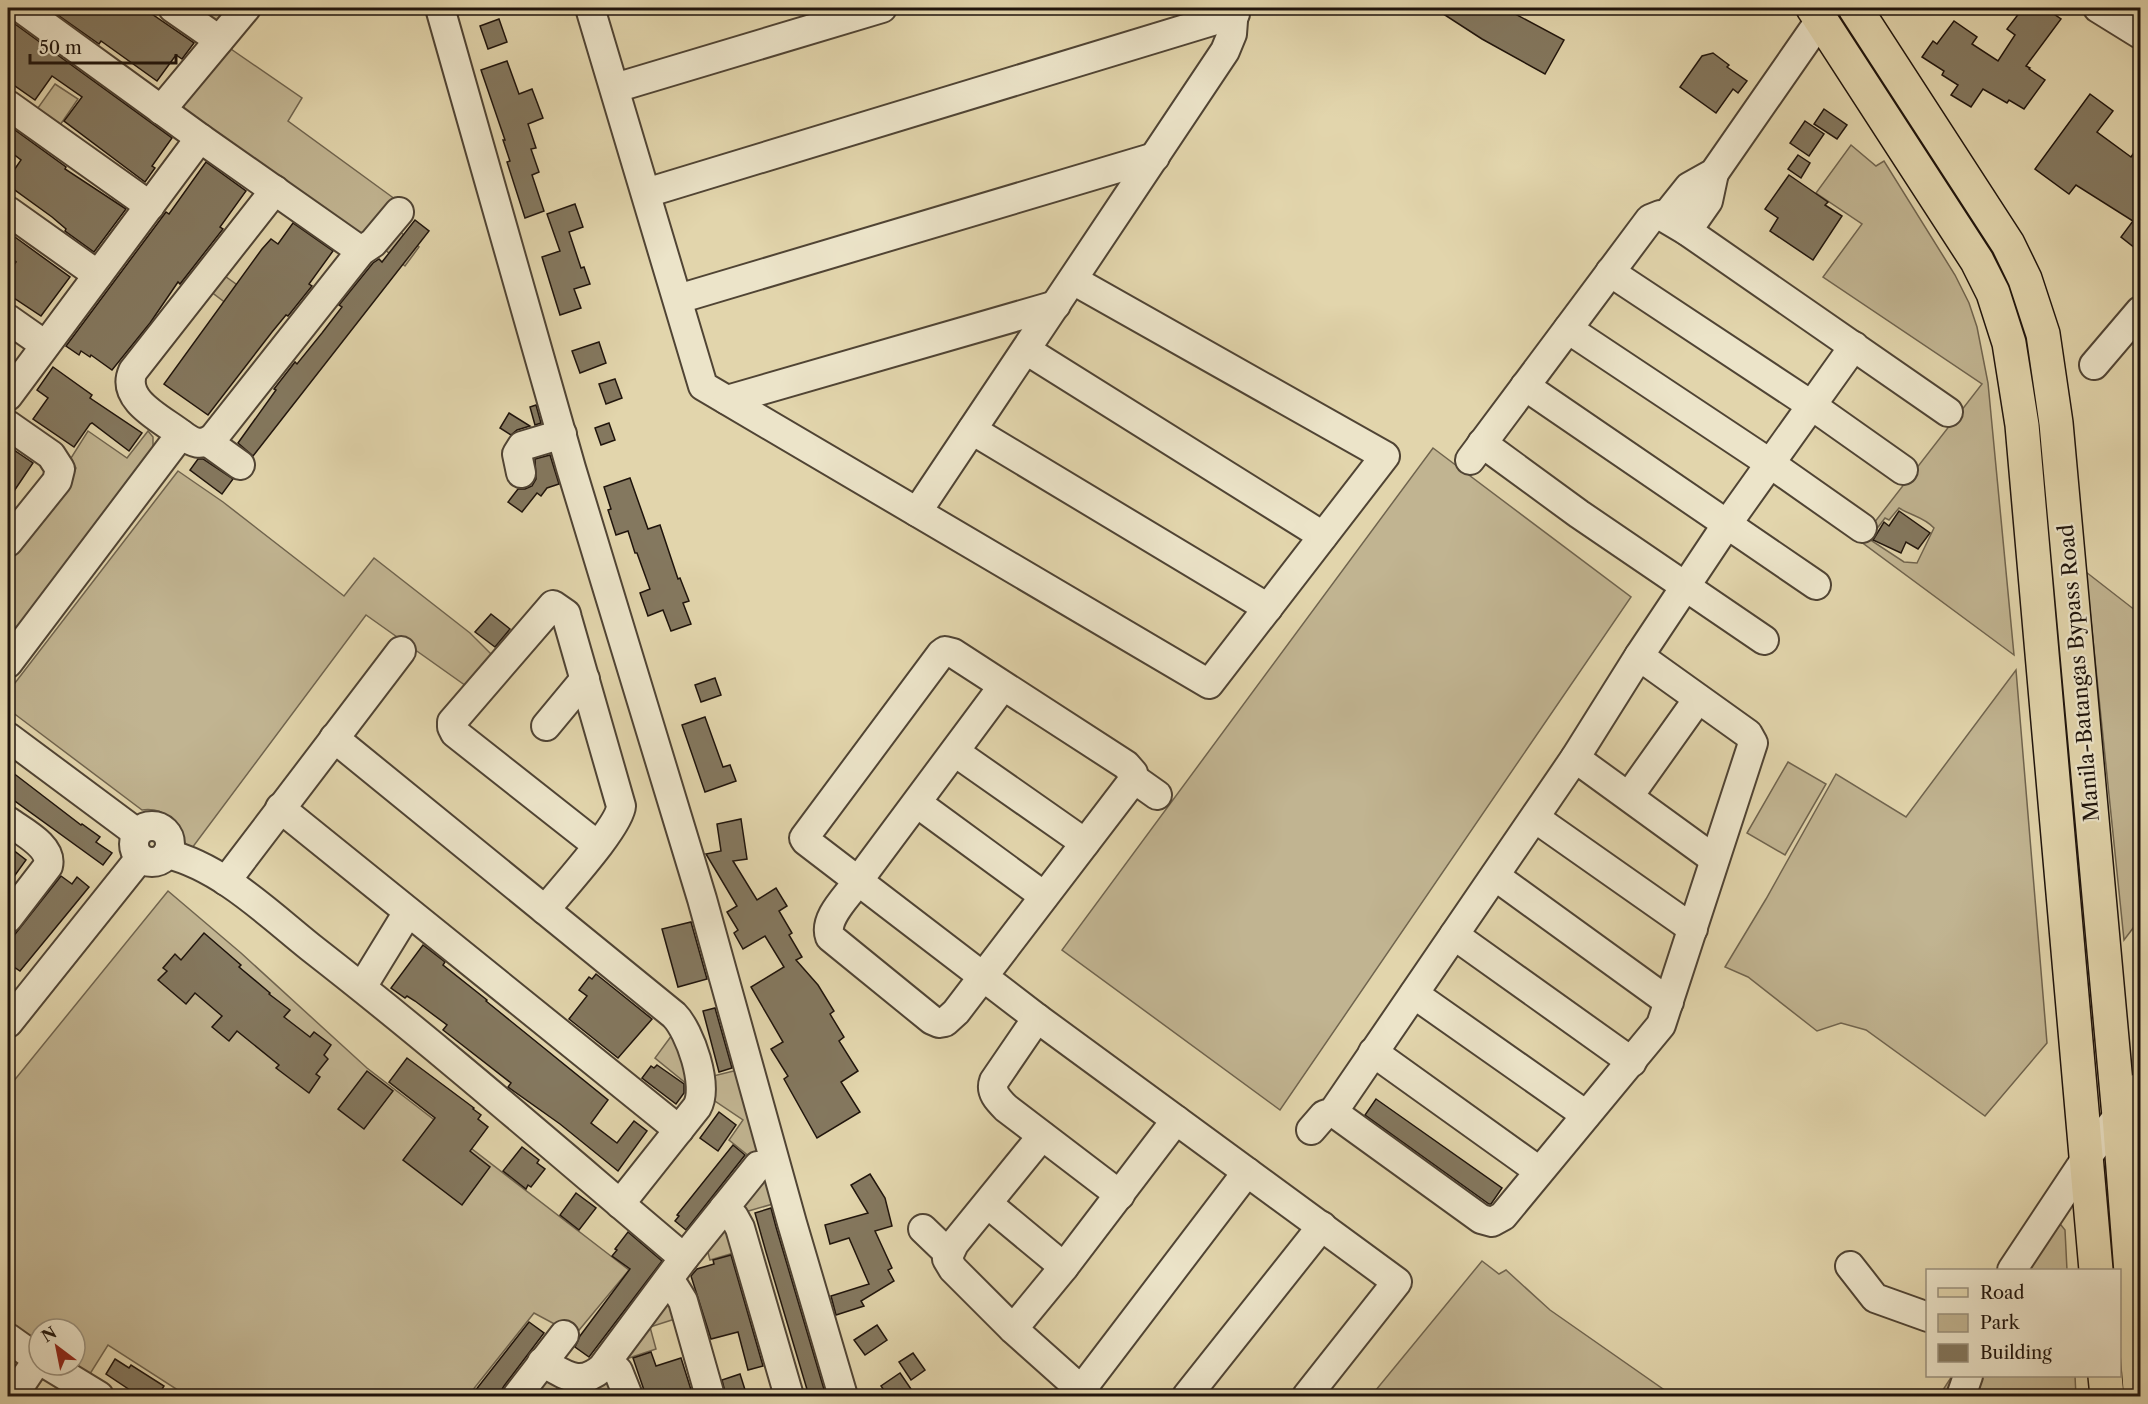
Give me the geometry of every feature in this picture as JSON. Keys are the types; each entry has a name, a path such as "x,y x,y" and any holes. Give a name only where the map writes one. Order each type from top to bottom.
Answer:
{"main road":[{"name":"Manila-Batangas Bypass Road","path":"1855,8 2008,244 2025,279 2043,334 2057,435 2130,1124 2140,1389"},
{"name":"Manila-Batangas Bypass Road","path":"1817,13 1977,261 1993,293 2009,343 2022,425 2096,1269"},
{"path":"2105,1377 2107,1396"}],"street":[{"path":"21,8 160,110 361,251"},
{"path":"173,8 219,40"},
{"path":"160,110 246,8"},
{"path":"440,8 562,434 702,899 843,1396"},
{"path":"590,8 703,386 1209,684 1385,456 1073,280"},
{"path":"615,88 882,8"},
{"path":"2098,8 2140,34"},
{"path":"646,193 1235,11 1232,34 1225,51 917,512"},
{"path":"1676,224 1708,201 1714,173 1817,13"},
{"path":"8,105 150,206"},
{"path":"8,396 200,138"},
{"path":"678,299 1155,157"},
{"path":"275,190 133,371 130,378 129,387 138,402 196,443 208,442 219,432 361,251 373,243 399,212"},
{"path":"8,211 98,275"},
{"path":"1764,640 1579,514 1476,452 1650,219 1660,215 1676,224 1948,412"},
{"path":"1610,272 1811,405 1903,470"},
{"path":"727,400 1056,305"},
{"path":"2094,365 2140,311"},
{"path":"8,319 45,345"},
{"path":"1568,329 1771,464 1862,528"},
{"path":"1333,1112 1535,818 1727,524 1854,346"},
{"path":"1026,350 1323,536"},
{"path":"1525,386 1816,585"},
{"path":"8,425 51,455 60,469 57,481 8,542"},
{"path":"972,430 1268,608"},
{"path":"8,663 181,434"},
{"path":"521,473 517,454 522,446 562,434"},
{"path":"208,442 240,465"},
{"path":"545,910 597,845 619,815 621,806 566,614 554,605 452,722 446,725 597,845"},
{"path":"1003,686 858,881 829,922 830,938 932,1020 939,1023 945,1022 951,1017 982,977 1131,783 1133,773 1126,765 949,651 950,642 805,835 806,841 858,881 982,977 1398,1284 1307,1396"},
{"path":"226,881 401,651"},
{"path":"1311,1130 1326,1113 1333,1112 1481,1219 1492,1222 1503,1216 1661,1025 1753,743 1748,734 1639,656"},
{"path":"546,726 585,679"},
{"path":"1629,796 1698,699"},
{"path":"8,737 148,848 193,863 226,881 362,987 684,1258"},
{"path":"334,738 674,1016 685,1028 691,1043 702,1094 697,1107 620,1204"},
{"path":"955,752 1085,843"},
{"path":"1575,758 1714,859"},
{"path":"1132,778 1157,795"},
{"path":"917,802 1044,896"},
{"path":"280,808 679,1131"},
{"path":"1535,818 1693,929"},
{"path":"8,821 44,848 49,856 48,866 8,918"},
{"path":"8,1023 148,848"},
{"path":"1495,876 1669,1002"},
{"path":"362,987 408,912"},
{"path":"1454,935 1632,1062"},
{"path":"1414,994 1586,1115"},
{"path":"1037,1018 994,1081 993,1090 998,1100 1006,1108 1120,1195"},
{"path":"1373,1052 1539,1172"},
{"path":"2013,1269 2087,1157 2130,1124 2140,1087"},
{"path":"1014,1329 1176,1120"},
{"path":"1042,1136 948,1253 948,1263 1014,1329 1084,1393 1247,1172"},
{"path":"542,1362 567,1387 595,1373 608,1360 684,1258 758,1166"},
{"path":"988,1204 1064,1267"},
{"path":"724,1208 734,1217 740,1228 789,1396"},
{"path":"1187,1396 1322,1226"},
{"path":"923,1229 948,1253"},
{"path":"1850,1266 1875,1298 1926,1316"},
{"path":"667,1282 675,1288 683,1301 710,1396"},
{"path":"517,1396 564,1335"},
{"path":"8,1338 27,1351"},
{"path":"608,1360 618,1371 628,1396"},
{"path":"13,1396 29,1377"},
{"path":"68,1377 99,1396"},
{"path":"1961,1396 1968,1377"}],"green space":[{"path":"192,8 233,8 216,21"},
{"path":"228,47 302,98 288,121 399,202 365,239 186,111 182,103"},
{"path":"55,84 78,99 58,128 35,112"},
{"path":"1851,145 1876,166 1884,161 1955,275 1969,303 1977,327 1988,383 2014,655 1860,541 1982,384 1823,277 1862,224 1816,193","holes":["1899,508 1922,519 1934,528 1917,563 1904,562 1869,539 1885,518 1889,520"]},
{"path":"394,227 419,247 405,266 379,245"},
{"path":"222,274 264,304 251,322 210,291"},
{"path":"88,431 127,458 148,431 153,437 153,448 8,645 8,562 73,476 76,468 71,458"},
{"path":"1433,448 1631,597 1280,1110 1062,950"},
{"path":"178,471 223,502 344,596 374,558 470,633 495,658 469,688 366,615 192,848 184,843 179,829 170,818 157,811 142,810 8,709 8,692"},
{"path":"2086,572 2140,614 2140,919 2124,940"},
{"path":"2016,670 2047,1043 1985,1116 1866,1030 1841,1023 1817,1031 1748,977 1725,967 1836,774 1906,817"},
{"path":"1788,762 1826,784 1785,855 1747,833"},
{"path":"168,891 241,953 367,1068 629,1270 575,1335 534,1313 468,1396 187,1396 108,1345 88,1377 87,1317 27,1317 27,1336 8,1323 8,1088"},
{"path":"675,1031 693,1089 655,1058"},
{"path":"742,1069 765,1150 755,1161 729,1140 743,1120 712,1099 709,1077"},
{"path":"770,1170 780,1202 745,1212 742,1202"},
{"path":"2061,1225 2065,1230 2067,1269 2026,1269"},
{"path":"727,1228 737,1252 710,1260 707,1249 717,1232"},
{"path":"1482,1261 1499,1274 1506,1270 1550,1310 1673,1396 1371,1396"},
{"path":"670,1303 678,1318 650,1327 656,1349 626,1359 663,1304"},
{"path":"1951,1377 2075,1377 2076,1396 1939,1396"},
{"path":"544,1378 558,1386 554,1396 525,1396"},
{"path":"606,1378 619,1396 571,1394 576,1389"}],"building":[{"path":"48,8 143,8 194,43 182,59 176,55 157,81 101,41 99,44"},
{"path":"1434,8 1504,8 1564,40 1545,74 1482,39"},
{"path":"2023,8 2045,8 2061,19 2026,66 2045,80 2024,109 2009,100 2007,103 1983,89 1971,107 1951,95 1958,85 1942,75 1944,71 1922,57 1933,41 1937,44 1954,21 1977,37 1972,44 1998,61 2015,35 2007,29"},
{"path":"8,19 172,138 152,166 155,168 145,182 64,121 82,97 52,76 35,100 8,81"},
{"path":"499,19 507,42 488,49 480,26"},
{"path":"1713,53 1729,65 1727,67 1747,81 1738,93 1733,89 1716,113 1680,87 1702,56"},
{"path":"507,61 519,94 532,89 543,118 528,124 536,148 531,149 539,172 532,175 544,211 525,218 507,162 510,161 503,140 505,140 481,70"},
{"path":"2090,94 2113,111 2097,132 2131,157 2140,144 2140,252 2121,237 2133,221 2076,185 2069,194 2035,169"},
{"path":"1824,109 1847,125 1837,139 1814,124"},
{"path":"1805,121 1824,134 1809,156 1790,143"},
{"path":"8,125 66,167 65,169 126,209 94,252 8,185 8,179 21,160 8,150"},
{"path":"1798,155 1810,163 1801,178 1788,169"},
{"path":"206,162 246,191 220,227 223,229 180,284 178,282 150,323 112,370 91,355 90,357 81,351 79,355 66,346 166,212 169,214"},
{"path":"1789,175 1828,202 1825,205 1842,216 1813,260 1770,231 1778,218 1765,209"},
{"path":"575,204 583,227 569,232 581,268 584,267 590,284 574,289 581,308 560,315 542,257 560,251 547,214"},
{"path":"415,220 429,231 253,456 238,443 276,390 274,389 322,333 342,307 339,305 373,263 379,259 382,262"},
{"path":"293,223 333,251 309,284 312,286 272,332 208,415 164,384 262,249 271,239 278,244"},
{"path":"8,232 70,277 41,316 8,294 8,274 16,262 8,255"},
{"path":"599,342 606,363 580,373 572,351"},
{"path":"53,367 92,395 90,398 142,433 129,451 92,423 74,447 33,419 48,398 37,390"},
{"path":"615,379 622,398 606,404 599,384"},
{"path":"536,405 541,423 535,425 530,407"},
{"path":"509,413 530,426 517,430 511,435 500,428"},
{"path":"609,423 615,440 601,445 595,428"},
{"path":"8,446 33,463 8,500"},
{"path":"550,455 559,484 547,488 541,496 537,493 522,512 508,502 518,489 532,486 536,479 535,459"},
{"path":"198,459 203,459 233,479 222,494 190,470"},
{"path":"630,478 648,529 660,525 678,579 680,578 689,601 683,603 691,624 671,631 663,610 648,616 640,593 650,589 637,553 635,553 628,531 616,535 608,510 611,509 604,487"},
{"path":"1899,511 1930,533 1918,549 1906,542 1901,553 1873,540 1884,522 1889,526"},
{"path":"491,614 510,629 495,647 475,632"},
{"path":"715,678 721,695 701,702 695,685"},
{"path":"705,717 723,767 730,765 736,781 705,792 682,725"},
{"path":"8,769 100,837 96,842 112,853 103,865 8,796"},
{"path":"741,819 747,859 733,861 757,900 776,888 787,906 779,911 802,957 796,960 818,985 834,1011 830,1014 844,1037 839,1041 858,1071 841,1082 860,1112 817,1138 784,1079 788,1076 771,1049 783,1042 751,987 784,967 765,936 743,949 734,933 738,930 727,912 737,906 706,854 721,851 717,824"},
{"path":"8,846 26,860 8,885"},
{"path":"61,876 72,884 77,877 89,887 20,971 8,963 8,943"},
{"path":"691,922 707,979 678,987 662,929"},
{"path":"204,933 241,965 239,967 269,994 290,1010 284,1017 310,1037 314,1032 331,1045 324,1055 328,1059 316,1074 320,1077 309,1093 276,1068 279,1065 237,1031 229,1041 212,1027 222,1016 195,993 186,1004 158,980 167,971 163,968 175,954 181,960"},
{"path":"423,945 445,962 443,965 608,1100 591,1123 617,1143 634,1121 647,1131 618,1171 560,1124 508,1087 511,1083 443,1030 447,1025 415,1001 407,996 405,998 391,988"},
{"path":"596,974 652,1019 618,1058 569,1019 587,996 579,990 589,977 592,979"},
{"path":"715,1008 732,1068 719,1072 703,1011"},
{"path":"407,1058 474,1108 481,1115 478,1119 488,1127 470,1151 490,1167 462,1205 403,1160 435,1118 389,1082"},
{"path":"657,1065 684,1084 684,1093 676,1104 642,1078 651,1066 654,1068"},
{"path":"367,1071 393,1091 364,1129 338,1109"},
{"path":"1376,1099 1502,1188 1491,1204 1365,1115"},
{"path":"719,1112 736,1125 718,1151 700,1138"},
{"path":"733,1145 745,1155 686,1230 675,1221 679,1216 677,1215"},
{"path":"522,1147 539,1160 537,1163 545,1169 531,1187 528,1185 526,1189 503,1171"},
{"path":"870,1174 885,1198 892,1226 875,1231 892,1268 888,1270 894,1281 861,1301 864,1306 836,1315 831,1296 869,1284 849,1238 830,1244 825,1225 868,1213 851,1185"},
{"path":"576,1193 596,1208 579,1230 560,1215"},
{"path":"771,1208 826,1396 809,1396 766,1252 755,1213"},
{"path":"628,1232 662,1261 589,1357 575,1347 580,1336 630,1269 612,1256"},
{"path":"731,1255 763,1366 748,1370 738,1332 711,1339 691,1276 697,1269 714,1264 713,1260"},
{"path":"529,1322 544,1333 498,1396 471,1396"},
{"path":"877,1325 887,1340 865,1355 854,1340"},
{"path":"651,1352 656,1366 681,1358 693,1396 646,1396 633,1358"},
{"path":"913,1353 925,1370 911,1380 899,1362"},
{"path":"115,1359 129,1368 131,1365 164,1386 158,1396 139,1396 106,1374"},
{"path":"900,1373 911,1389 900,1396 888,1396 881,1386"},
{"path":"740,1374 747,1396 726,1396 722,1380"}]}
